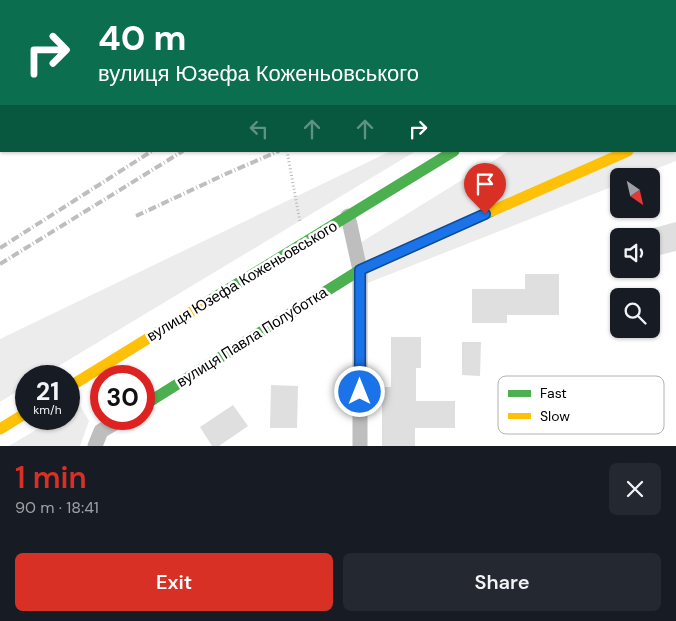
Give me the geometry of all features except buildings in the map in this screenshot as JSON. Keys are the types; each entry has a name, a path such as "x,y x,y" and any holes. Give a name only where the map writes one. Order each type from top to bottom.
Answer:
{"street":[{"path":"348,216 452,152"},
{"path":"360,270 626,152"},
{"name":"вулиця Юзефа Коженьовського","path":"80,380 348,216 360,270 360,446"},
{"name":"вулиця Павла Полуботка","path":"155,398 360,270"},
{"path":"0,429 15,420"},
{"path":"95,446 103,430"}],"path":[{"path":"287,152 304,243"}],"shaded area":[{"path":"389,152 414,152 60,365 15,365 15,393 0,402 0,339"},
{"path":"507,152 676,152 676,161 658,168 610,168 610,188 360,286 355,246"},
{"path":"80,406 89,421 80,446 9,446 36,430 80,430"}],"railway":[{"path":"0,248 150,152"},
{"path":"0,264 181,152"},
{"path":"136,216 277,152"}],"traffic: fast":[{"path":"209,301 452,152"},
{"path":"155,398 360,270 492,211"}],"traffic: slow":[{"path":"492,211 626,152"},
{"path":"80,380 209,301"},
{"path":"0,429 15,420"}],"route":[{"path":"360,392 360,270 485,214"}]}
